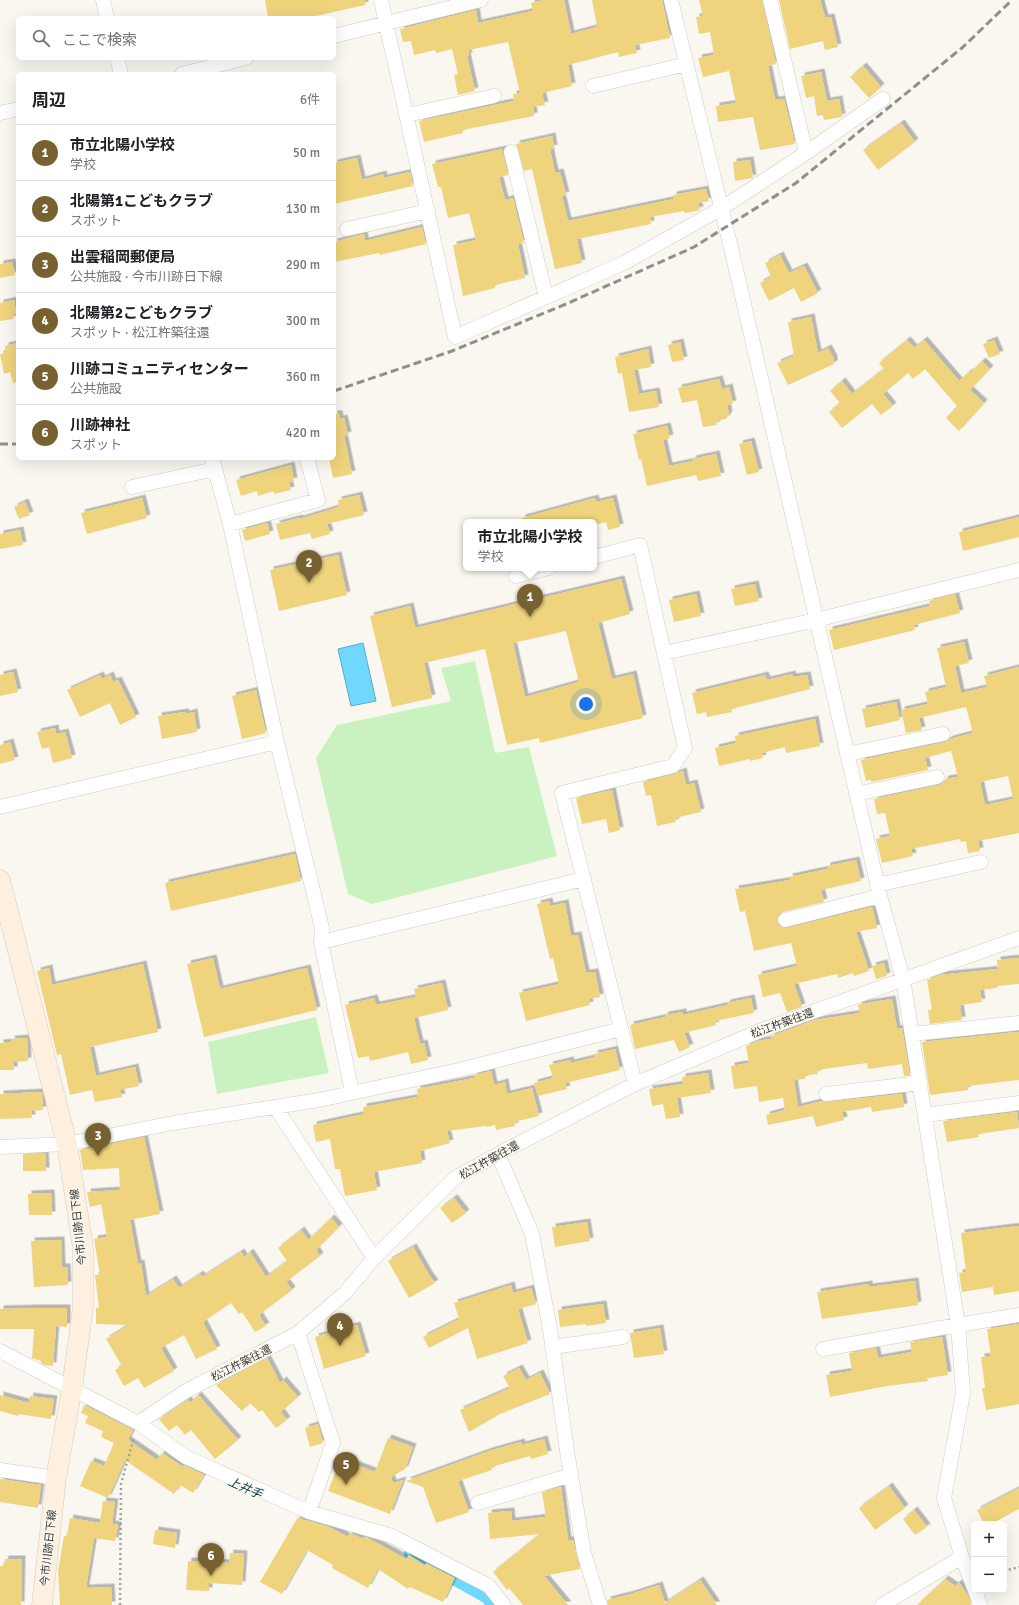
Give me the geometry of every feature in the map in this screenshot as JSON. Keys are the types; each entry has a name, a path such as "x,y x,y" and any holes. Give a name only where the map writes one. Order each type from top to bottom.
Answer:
{"street":[{"path":"103,0 107,16"},
{"path":"381,0 455,337 624,263 722,208 806,153 883,99"},
{"path":"336,35 481,0"},
{"path":"671,0 722,208 878,890 904,979 958,1324 963,1393 944,1498 971,1581"},
{"path":"770,0 806,153"},
{"path":"118,60 120,72"},
{"path":"190,72 238,60"},
{"path":"593,86 687,64"},
{"path":"407,115 494,96"},
{"path":"0,113 16,109"},
{"path":"511,152 546,297"},
{"path":"347,229 428,211"},
{"path":"230,524 318,500 308,460"},
{"path":"132,487 213,463 230,524 277,742 322,928 320,942 352,1092"},
{"path":"597,556 640,545 685,748 673,766 562,793 635,1084"},
{"path":"664,653 816,620 1019,570"},
{"path":"516,576 537,571"},
{"path":"847,754 943,734"},
{"path":"0,807 277,742"},
{"path":"856,794 937,777"},
{"path":"785,920 878,890 981,862"},
{"path":"320,942 584,879"},
{"name":"今市川跡日下線","path":"0,880 67,1144 83,1248 83,1307 72,1388 56,1478 42,1605"},
{"name":"松江杵築往還","path":"138,1423 186,1391 298,1333 345,1293 374,1258 455,1178 498,1154 635,1084 762,1030 1019,938"},
{"path":"912,1034 1019,1022"},
{"path":"0,1146 67,1144 173,1123 276,1108 459,1070 621,1029"},
{"path":"826,1094 920,1083"},
{"path":"925,1115 1019,1103"},
{"path":"276,1108 374,1258"},
{"path":"498,1154 532,1234 553,1348 571,1475 584,1552 600,1605"},
{"path":"823,1349 958,1324 1019,1315"},
{"path":"298,1333 333,1443 309,1512"},
{"path":"553,1348 623,1337"},
{"path":"0,1351 138,1423 186,1457 309,1512 392,1536 489,1586 504,1605"},
{"path":"0,1470 56,1478"},
{"path":"478,1502 571,1475"},
{"path":"882,1605 962,1557"},
{"path":"976,1593 980,1605"}],"path":[{"path":"120,1605 121,1484 138,1423"},
{"path":"1007,1570 1019,1567"}],"green space":[{"path":"475,661 495,753 529,747 557,856 372,904 348,894 316,758 337,725 451,701 441,668"},
{"path":"316,1017 329,1073 217,1094 208,1042"}],"water":[{"path":"363,643 376,701 351,706 338,649"}],"building":[{"path":"265,0 365,0 365,5 316,16 268,16"},
{"path":"544,0 564,0 571,34 597,27 592,0 662,0 670,38 635,45 637,53 619,57 618,52 568,65 572,86 542,93 545,105 533,107 534,116 462,130 463,133 424,142 419,121 514,101 513,94 520,93 508,42 468,50 469,56 467,56 475,91 458,95 454,75 458,74 452,49 436,53 435,50 414,55 411,41 403,42 400,29 476,10 478,23 533,11 531,3"},
{"path":"699,0 762,0 776,64 768,66 775,100 784,99 795,144 760,150 753,117 718,122 716,106 736,103 729,71 703,77 698,58 714,55 710,32 699,34 696,17 703,16"},
{"path":"779,0 820,0 825,18 831,17 838,47 825,50 823,41 790,49"},
{"path":"863,66 881,87 869,98 850,77"},
{"path":"821,72 827,101 839,99 842,117 824,120 823,115 817,116 814,96 806,98 801,76"},
{"path":"901,123 915,142 878,170 863,150"},
{"path":"552,136 554,148 550,149 555,173 560,172 566,195 562,196 568,221 674,199 673,195 706,189 709,201 698,203 700,210 685,213 684,211 650,217 651,224 577,239 582,263 555,269 532,169 524,171 516,144"},
{"path":"503,149 508,175 499,177 505,200 513,198 524,243 518,244 525,278 495,285 495,288 463,296 453,245 476,240 469,213 448,218 441,187 438,187 432,164"},
{"path":"357,158 362,180 383,174 384,178 410,172 413,186 336,204 336,163"},
{"path":"750,160 753,178 735,181 733,162"},
{"path":"422,227 426,244 380,255 379,253 336,262 336,241 364,234 365,241"},
{"path":"780,255 789,273 804,266 818,293 801,302 794,288 769,301 760,283 771,277 765,263"},
{"path":"12,262 15,275 0,278 0,264"},
{"path":"14,300 16,313 13,314 14,319 0,321 0,303"},
{"path":"811,317 818,353 828,348 834,359 834,364 788,385 777,363 794,356 788,322"},
{"path":"907,340 914,348 924,340 959,381 982,361 990,369 970,390 984,403 959,431 946,418 957,406 925,369 913,379 908,373 883,394 893,406 881,415 872,404 842,428 829,412 840,403 830,391 842,381 852,394 884,369 879,363"},
{"path":"994,340 1000,354 989,358 983,344"},
{"path":"680,342 684,360 672,362 668,345"},
{"path":"16,343 16,382 13,383 10,372 4,374 0,354 6,353 5,346"},
{"path":"648,349 651,367 634,370 639,394 656,391 659,407 629,412 622,373 618,374 615,357"},
{"path":"719,379 722,389 729,387 733,404 727,405 729,414 726,419 716,421 717,425 703,427 697,400 682,403 678,388"},
{"path":"336,414 339,414 340,419 344,418 348,435 344,436 352,474 333,478 329,460 336,460"},
{"path":"667,426 670,438 663,440 669,466 716,454 721,476 698,481 696,475 647,486 641,459 639,460 633,434"},
{"path":"751,441 759,472 747,475 739,444"},
{"path":"291,465 294,481 289,482 291,490 274,494 274,491 258,496 257,491 241,496 236,480"},
{"path":"359,495 364,515 327,524 330,534 312,539 310,533 280,540 276,524 300,519 339,507 338,500"},
{"path":"142,498 147,518 87,534 81,513"},
{"path":"595,498 596,502 613,498 620,527 608,530 606,522 597,524 597,519 522,518"},
{"path":"25,502 30,515 19,519 14,507"},
{"path":"1019,517 1019,537 963,551 959,532"},
{"path":"267,523 270,534 245,541 242,530"},
{"path":"20,530 23,545 0,549 0,534"},
{"path":"338,555 347,595 279,611 270,570"},
{"path":"621,579 630,614 598,623 612,679 633,674 643,718 540,743 539,738 507,745 485,649 424,663 432,698 392,707 370,616 410,606 415,628","holes":["566,631 579,682 525,697 513,643"]},
{"path":"755,584 759,601 735,606 731,589"},
{"path":"696,594 701,616 674,622 669,600"},
{"path":"955,594 960,613 914,625 915,630 834,650 829,630 930,606 929,601"},
{"path":"964,642 969,663 955,666 961,693 987,687 984,676 1019,667 1019,833 978,841 980,851 968,853 966,841 961,842 960,839 911,849 913,856 882,863 876,839 890,836 885,813 877,814 874,799 939,785 943,783 945,779 958,777 951,751 925,758 928,770 871,782 871,779 866,781 861,760 945,742 950,739 973,733 966,707 919,718 922,730 906,733 901,710 928,704 925,692 946,687 937,648","holes":["1008,776 1013,799 985,805 980,782"]},
{"path":"13,672 18,692 0,696 0,675"},
{"path":"792,674 793,677 807,675 810,689 731,709 732,712 707,717 706,712 697,714 692,693 765,675 767,680"},
{"path":"100,675 102,679 110,675 113,682 118,680 136,717 120,725 110,703 80,717 67,690"},
{"path":"256,690 266,733 242,739 232,696"},
{"path":"896,702 900,720 866,728 862,709"},
{"path":"185,712 186,714 194,712 197,732 162,739 158,716"},
{"path":"815,719 820,746 786,753 785,747 762,753 763,758 750,761 750,759 719,766 715,748 736,743 735,736"},
{"path":"55,728 56,734 65,732 72,758 53,763 49,747 42,749 37,732"},
{"path":"10,742 15,760 0,764 0,745"},
{"path":"683,771 686,785 694,783 701,812 675,818 676,822 657,826 651,795 646,796 643,782"},
{"path":"612,790 620,830 609,833 606,819 582,824 576,798"},
{"path":"295,854 301,881 171,911 165,883"},
{"path":"856,860 861,881 821,890 824,902 783,912 779,914 777,922 779,926 787,928 872,907 877,928 856,932 869,971 854,976 853,973 838,978 837,974 794,984 802,1007 787,1012 780,993 763,997 758,975 797,966 791,943 754,951 745,911 740,912 735,889 790,880 789,877 827,869 827,866"},
{"path":"549,901 550,906 565,903 571,936 578,935 586,973 595,972 600,997 589,999 590,1005 526,1021 519,993 559,984 553,958 550,959 537,904"},
{"path":"213,958 220,989 307,968 317,1010 204,1037 187,964"},
{"path":"1019,958 1019,984 997,986 997,988 980,990 982,1002 960,1005 962,1020 930,1024 928,1010 932,1010 927,980 940,975 998,969 997,960"},
{"path":"884,963 887,976 876,979 872,966"},
{"path":"143,964 158,1032 90,1047 96,1076 135,1067 139,1086 120,1090 122,1097 95,1102 92,1090 70,1095 61,1054 57,1055 37,971 49,968 52,985"},
{"path":"442,983 448,1010 414,1018 420,1044 424,1043 428,1060 411,1064 408,1052 370,1061 369,1056 358,1058 345,1005 374,998 376,1005 416,997 414,989"},
{"path":"751,998 754,1013 715,1021 716,1025 684,1033 690,1047 679,1052 674,1040 635,1049 630,1025 665,1017 665,1015 683,1012 683,1015"},
{"path":"892,999 897,1029 902,1028 910,1076 904,1076 902,1064 868,1069 867,1063 817,1070 818,1074 805,1075 805,1079 794,1080 798,1107 822,1101 827,1102 902,1094 904,1107 872,1112 871,1107 842,1112 844,1120 816,1127 813,1116 768,1125 766,1115 785,1110 783,1098 759,1102 757,1086 734,1089 731,1066 749,1063 746,1046 758,1041 771,1039 771,1036 815,1020 860,1013 858,1005 861,1004"},
{"path":"1019,1032 1019,1080 968,1086 968,1090 930,1095 922,1042"},
{"path":"27,1038 28,1061 14,1062 14,1070 0,1070 0,1043 12,1042 11,1039"},
{"path":"615,1049 620,1070 565,1083 567,1089 538,1096 534,1083 553,1078 549,1065 570,1060 571,1063 595,1057 594,1054"},
{"path":"491,1071 494,1085 505,1082 507,1094 532,1088 539,1116 514,1122 515,1126 496,1130 495,1125 447,1131 450,1143 420,1151 422,1163 374,1172 377,1190 345,1196 340,1169 335,1169 330,1139 316,1142 313,1125 364,1114 363,1107 418,1097 417,1089 474,1078 474,1075"},
{"path":"708,1073 711,1093 677,1098 680,1117 666,1119 663,1104 652,1106 649,1089 683,1084 682,1077"},
{"path":"42,1092 43,1110 31,1111 32,1118 0,1119 0,1094"},
{"path":"1017,1112 1019,1128 978,1134 979,1137 947,1142 943,1121"},
{"path":"144,1137 160,1214 130,1220 138,1264 141,1263 146,1296 173,1279 179,1288 200,1274 202,1277 241,1252 244,1257 250,1252 266,1277 287,1261 278,1248 301,1230 308,1240 331,1218 339,1227 316,1250 320,1256 286,1282 292,1290 259,1315 266,1326 255,1332 242,1312 239,1314 231,1303 203,1322 217,1349 196,1359 184,1335 161,1348 174,1371 144,1388 138,1378 124,1386 115,1370 122,1366 106,1339 129,1325 96,1324 96,1308 99,1308 95,1275 100,1275 94,1239 107,1237 101,1204 90,1207 87,1192 120,1190 119,1168 83,1170 80,1150"},
{"path":"45,1153 46,1171 23,1171 23,1154"},
{"path":"51,1193 52,1215 29,1215 28,1194"},
{"path":"454,1198 466,1213 452,1223 440,1208"},
{"path":"587,1222 590,1241 555,1247 552,1227"},
{"path":"1019,1226 1019,1291 994,1295 993,1287 962,1292 959,1273 966,1272 961,1233"},
{"path":"61,1240 62,1267 67,1267 68,1285 34,1287 31,1241"},
{"path":"413,1247 435,1283 409,1298 388,1261"},
{"path":"915,1281 918,1305 822,1319 817,1292 869,1284 869,1287"},
{"path":"511,1285 513,1293 531,1288 536,1304 518,1309 528,1343 477,1359 468,1328 429,1348 423,1337 459,1319 454,1303"},
{"path":"603,1304 606,1323 586,1326 586,1324 560,1327 558,1310"},
{"path":"67,1308 67,1327 56,1326 53,1366 45,1365 41,1363 41,1361 32,1358 34,1329 0,1329 0,1309"},
{"path":"1019,1324 1019,1404 986,1410 982,1388 985,1388 981,1357 991,1356 987,1329"},
{"path":"357,1325 366,1356 324,1369 315,1337"},
{"path":"660,1328 664,1354 634,1358 630,1333"},
{"path":"942,1337 948,1375 927,1378 928,1381 887,1386 830,1397 826,1375 852,1371 849,1353 876,1348 878,1358 912,1352 910,1342"},
{"path":"267,1358 280,1383 283,1380 298,1397 281,1412 287,1420 276,1428 262,1410 259,1412 250,1403 242,1411 216,1385"},
{"path":"519,1368 526,1380 540,1373 550,1394 500,1414 469,1432 460,1410 510,1388 503,1376"},
{"path":"0,1395 29,1403 30,1396 54,1399 51,1419 18,1414 18,1416 0,1411"},
{"path":"198,1395 238,1440 215,1459 191,1430 185,1435 177,1425 169,1431 159,1419 188,1400 190,1403"},
{"path":"84,1405 133,1430 128,1440 157,1460 162,1453 183,1467 184,1465 204,1475 193,1493 180,1485 174,1494 125,1460 108,1498 80,1486 91,1461 104,1466 114,1443 101,1437 103,1431 85,1423 88,1416 81,1413"},
{"path":"318,1424 323,1443 310,1447 305,1428"},
{"path":"388,1438 413,1447 405,1469 391,1477 393,1483 403,1480 390,1514 328,1491 341,1459 375,1472"},
{"path":"544,1439 548,1454 531,1459 530,1456 491,1467 492,1470 458,1481 469,1512 436,1523 423,1487 406,1481 489,1451 521,1442 522,1445"},
{"path":"0,1479 41,1485 38,1508 0,1502"},
{"path":"889,1486 905,1508 875,1530 859,1508"},
{"path":"561,1487 568,1540 573,1540 580,1569 544,1576 568,1605 523,1605 509,1588 507,1590 493,1572 540,1534 490,1539 488,1513 511,1511 512,1521 546,1517 542,1492"},
{"path":"1019,1488 1019,1509 997,1521 982,1521 977,1510"},
{"path":"103,1501 115,1502 112,1524 118,1525 115,1541 94,1538 86,1588 111,1587 112,1605 60,1605 58,1571 64,1536 67,1536 70,1518 100,1523"},
{"path":"914,1510 927,1527 915,1535 903,1519"},
{"path":"298,1517 306,1521 329,1527 348,1537 350,1533 363,1539 366,1537 406,1559 409,1555 425,1565 426,1563 455,1578 443,1602 410,1587 408,1589 378,1569 368,1588 332,1568 333,1565 307,1550 282,1594 260,1582"},
{"path":"155,1530 177,1533 175,1548 153,1544"},
{"path":"230,1553 244,1554 242,1585 209,1583 209,1591 186,1590 188,1561 229,1563"},
{"path":"5,1559 22,1559 21,1605 0,1605 0,1566 4,1566"},
{"path":"945,1579 955,1586 959,1583 968,1595 971,1605 917,1605"},
{"path":"700,1580 717,1605 608,1605 607,1600 659,1585 665,1603"}],"waterway":[{"name":"上井手","path":"412,1553 488,1596 495,1605"}],"railway":[{"path":"336,390 452,351 566,304 694,247 796,183 963,47 1012,0"},
{"path":"0,444 16,444"}],"place":[{"name":"北陽第1こどもクラブ","path":"309,583"},
{"name":"市立北陽小学校","path":"530,617"},
{"name":"出雲稲岡郵便局","path":"98,1156"},
{"name":"北陽第2こどもクラブ","path":"340,1346"},
{"name":"川跡コミュニティセンター","path":"346,1485"},
{"name":"川跡神社","path":"211,1576"}]}
